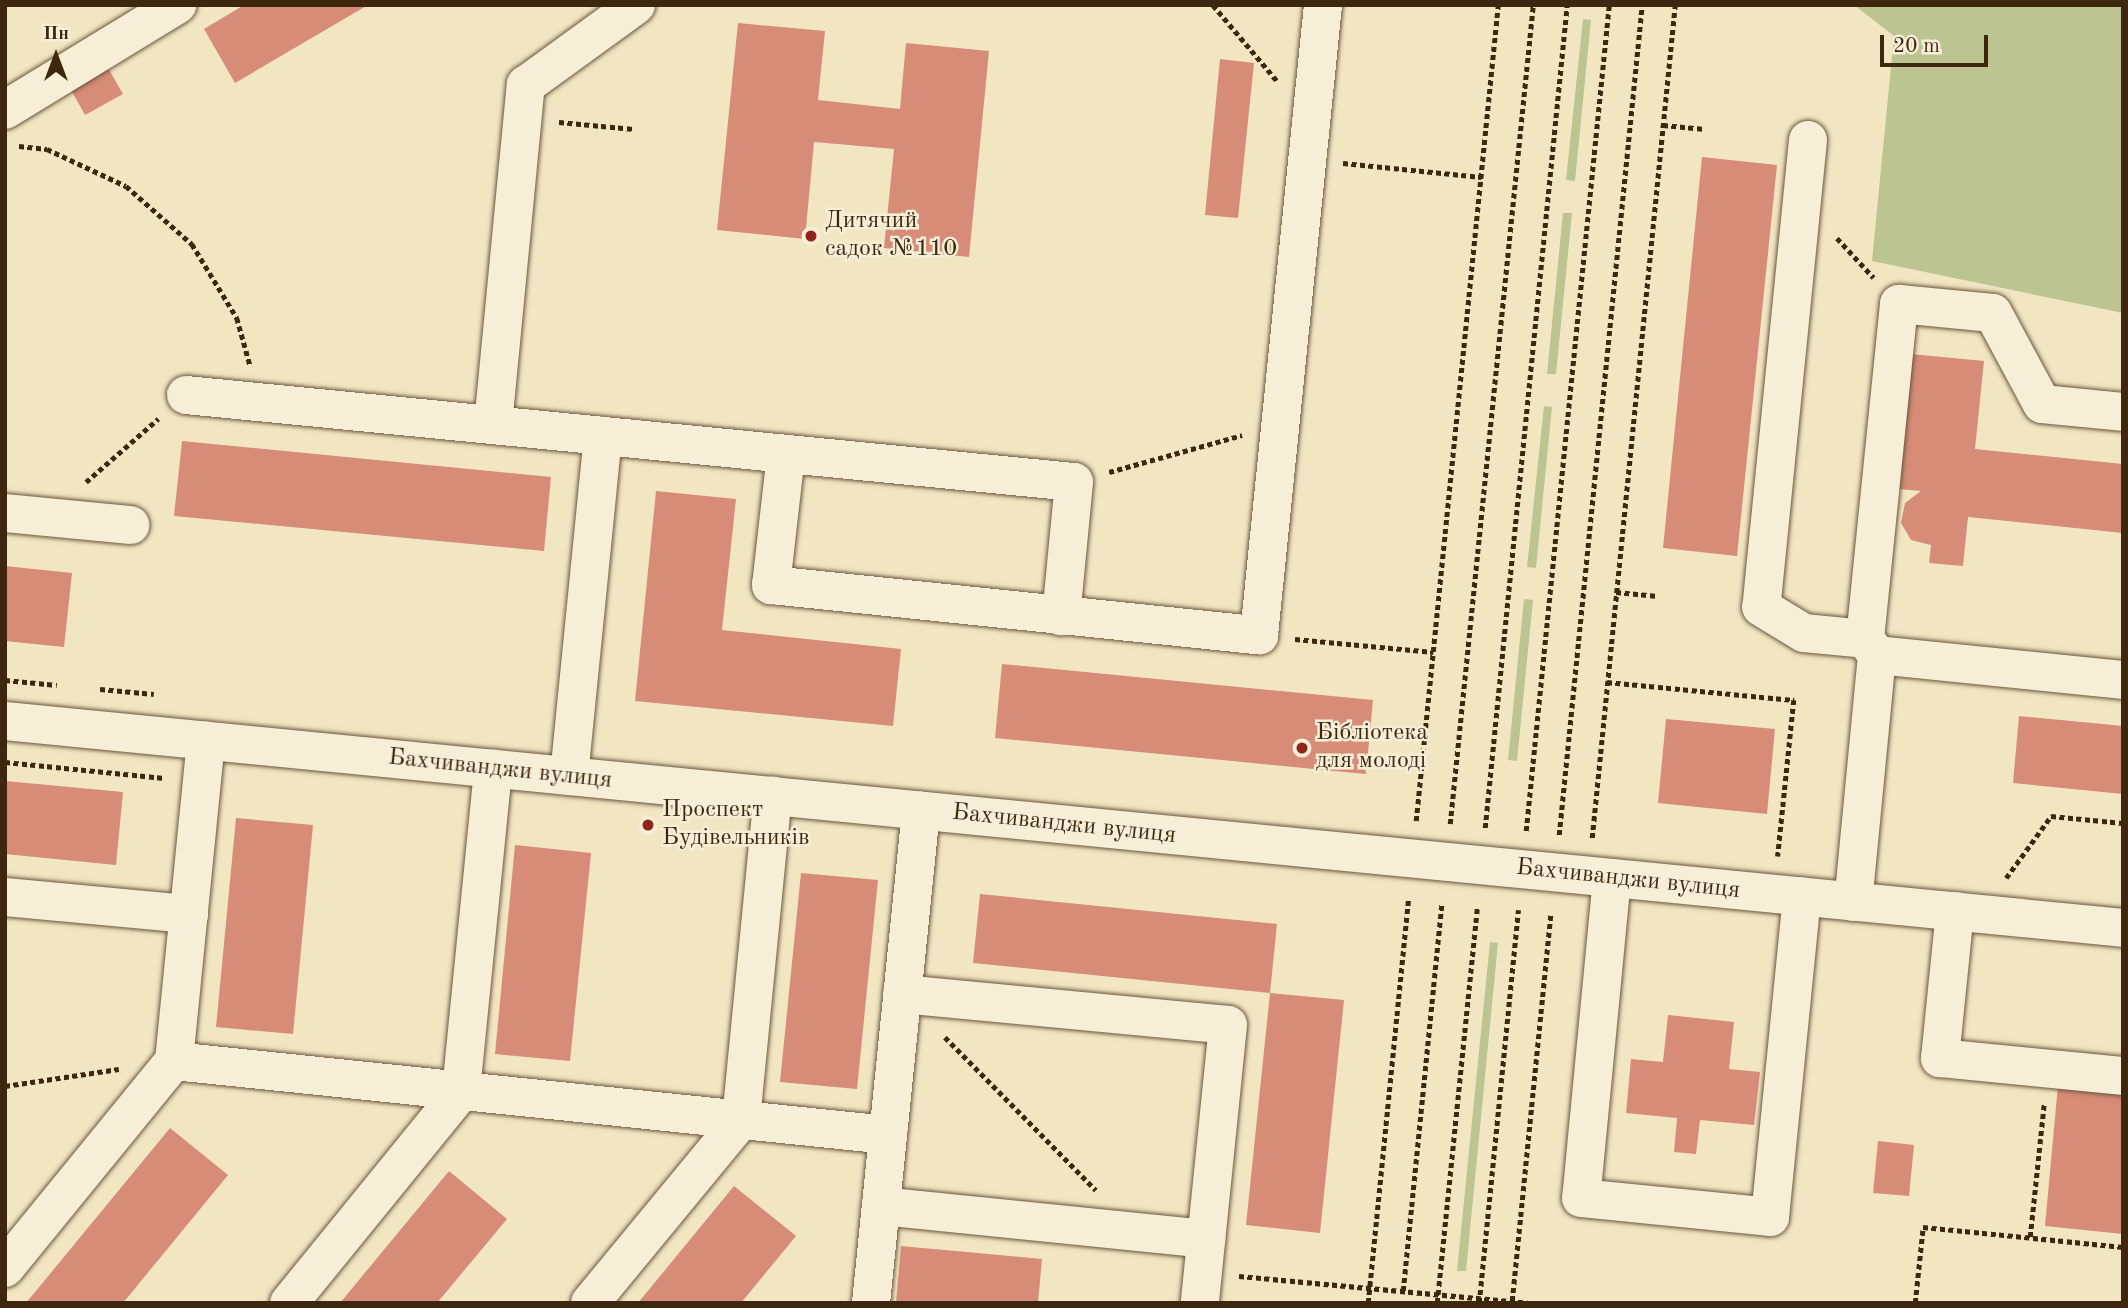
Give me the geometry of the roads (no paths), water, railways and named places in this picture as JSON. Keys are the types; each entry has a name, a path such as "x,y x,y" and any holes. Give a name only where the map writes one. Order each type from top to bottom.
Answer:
{"street":[{"path":"5,110 177,5"},
{"path":"493,425 527,85 636,5"},
{"path":"786,454 771,585 1259,635 1323,5"},
{"path":"1808,140 1761,607 1804,633 1871,647 2123,680"},
{"path":"1853,902 1899,304 1993,313 2042,404 2123,412"},
{"path":"186,395 1074,482 1061,616"},
{"path":"569,776 603,436"},
{"path":"5,513 130,525"},
{"name":"Бахчиванджи вулиця","path":"5,721 2123,928"},
{"path":"5,1268 174,1061 206,741"},
{"path":"289,1303 461,1091 493,769"},
{"path":"590,1303 741,1120 773,796"},
{"path":"871,1303 921,811"},
{"path":"1612,878 1581,1198 1770,1217 1802,897"},
{"path":"5,897 188,914"},
{"path":"1955,911 1940,1058 2123,1076"},
{"path":"881,1206 1203,1272 1228,1025 902,994"},
{"path":"174,1061 888,1135"}],"place":[{"name":"Дитячий садок №110","path":"811,236"},
{"name":"Бібліотека для молоді","path":"1302,748"},
{"name":"Проспект Будівельників","path":"648,825"}]}
